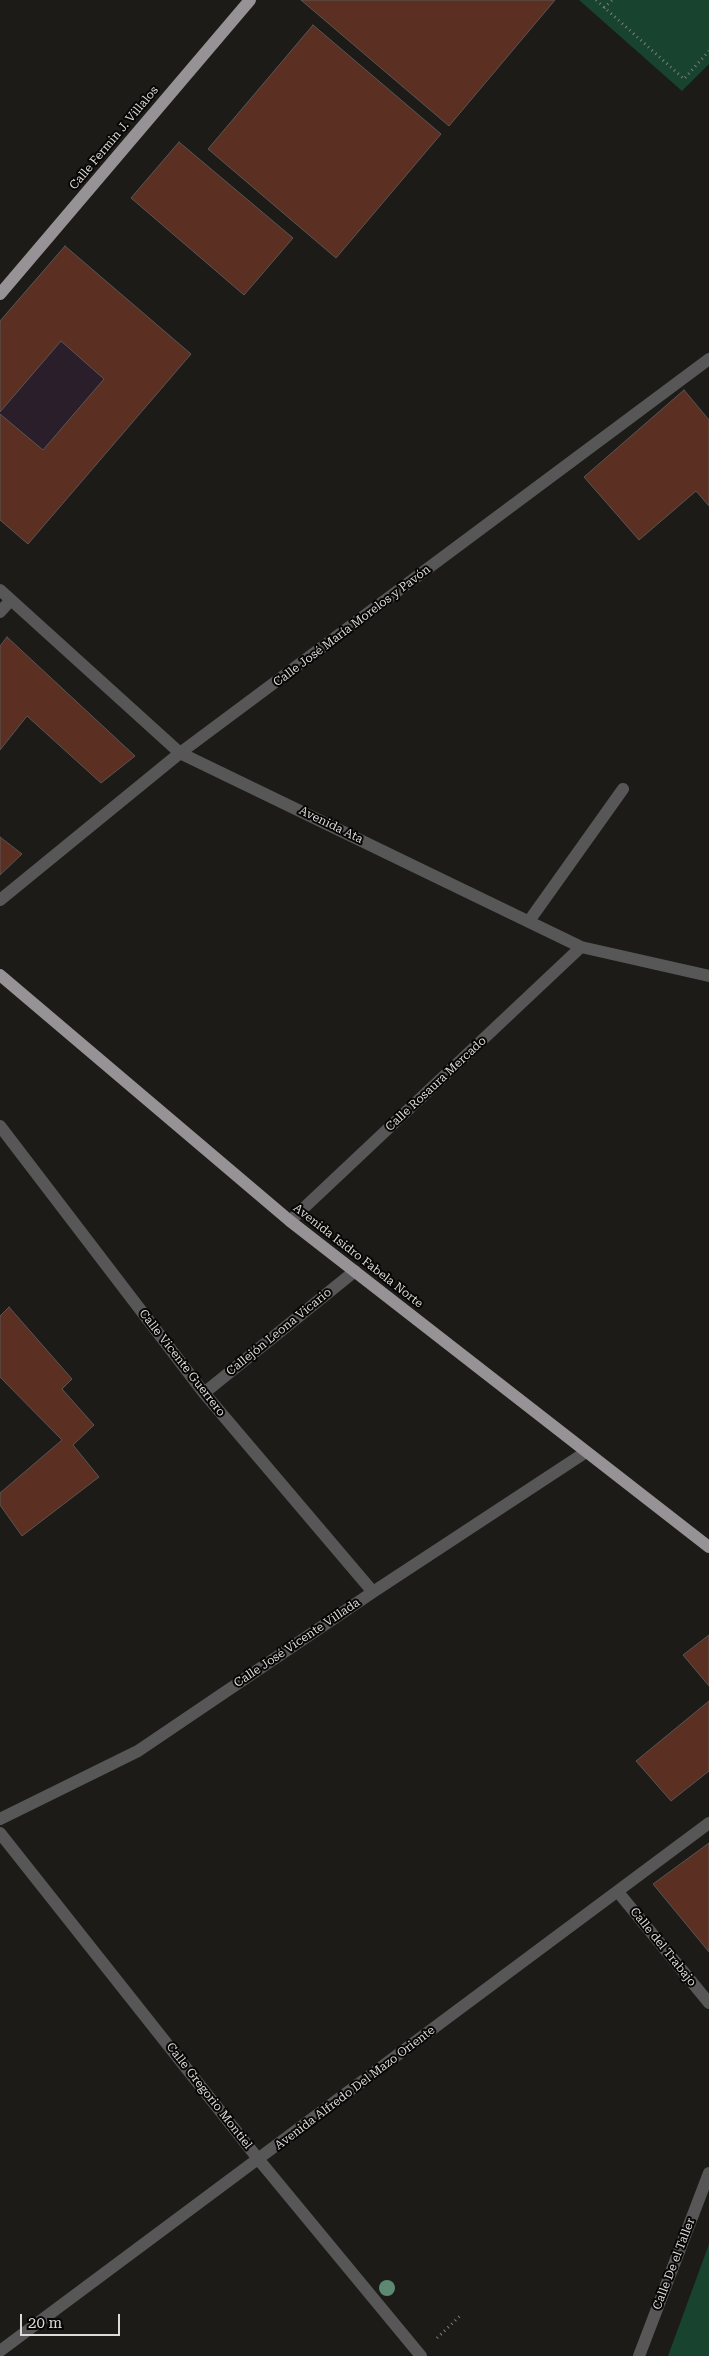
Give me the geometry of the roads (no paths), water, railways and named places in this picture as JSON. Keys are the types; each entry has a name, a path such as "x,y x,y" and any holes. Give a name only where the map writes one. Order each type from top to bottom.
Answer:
{"main road":[{"name":"Calle Fermin J. Villalos","path":"0,294 250,0"},
{"name":"Avenida Isidro Fabela Norte","path":"0,976 290,1221 709,1547"}],"street":[{"name":"Calle José María Morelos y Pavón","path":"0,900 180,753 709,360"},
{"name":"Avenida Ata","path":"0,590 180,753 581,947 709,976"},
{"path":"0,612 10,600"},
{"path":"529,921 624,789"},
{"name":"Calle Rosaura Mercado","path":"290,1221 581,947"},
{"name":"Calle Vicente Guerrero","path":"0,1126 204,1393 372,1592"},
{"name":"Callejón Leona Vicario","path":"204,1393 355,1271"},
{"name":"Calle José Vicente Villada","path":"0,1819 138,1751 372,1592 586,1452"},
{"name":"Avenida Alfredo Del Mazo Oriente","path":"0,2351 259,2160 709,1823"},
{"name":"Calle Gregorio Montiel","path":"0,1833 259,2160 420,2355"},
{"name":"Calle del Trabajo","path":"618,1892 709,2003"},
{"name":"Calle De el Taller","path":"639,2356 709,2173"}]}
